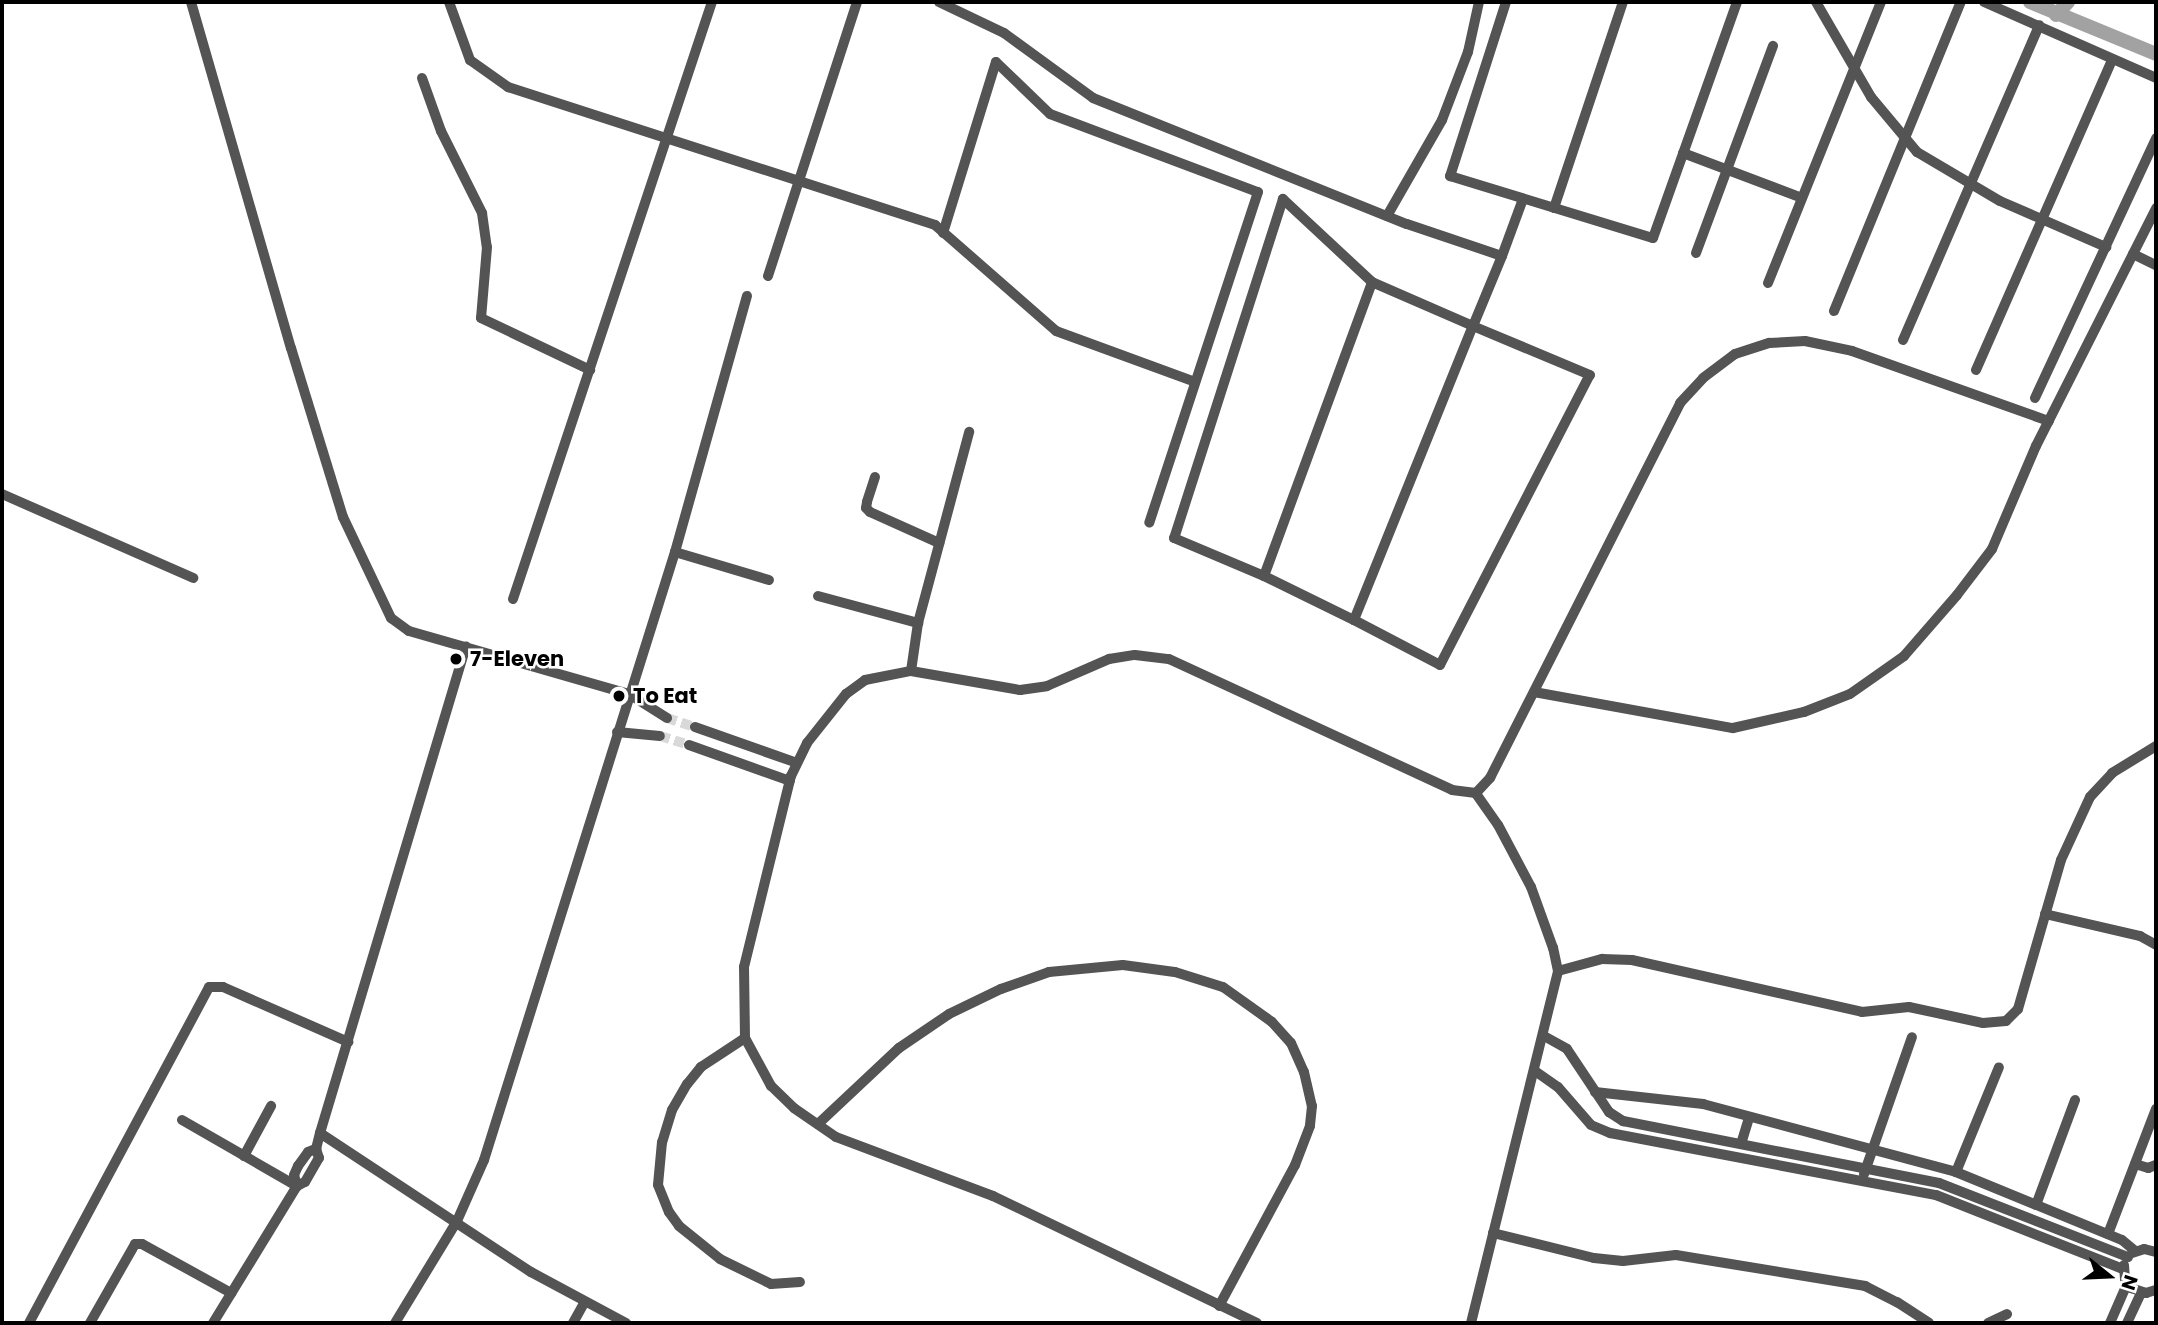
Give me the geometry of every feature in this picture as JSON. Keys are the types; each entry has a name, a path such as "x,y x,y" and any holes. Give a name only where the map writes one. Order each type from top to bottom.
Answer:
{"street":[{"path":"191,2 290,348 343,517 391,618 399,627 629,694 667,718"},
{"path":"449,2 470,60 508,87 935,226 1056,331 1195,382"},
{"path":"513,599 712,2"},
{"path":"768,276 857,2"},
{"path":"939,2 1004,33 1093,98 1387,216 1502,256"},
{"path":"1387,216 1442,120 1468,52 1479,2"},
{"path":"1506,2 1450,176 1653,238 1737,2"},
{"path":"1554,208 1623,2"},
{"path":"1816,2 1871,97 1917,152 2000,201 2106,247"},
{"path":"1768,283 1881,2"},
{"path":"1834,311 1961,2"},
{"path":"1984,2 2156,78"},
{"path":"1903,340 2039,25"},
{"path":"1696,253 1773,46"},
{"path":"1976,370 2112,60"},
{"path":"943,233 996,62 1050,114 1258,191 1149,523"},
{"path":"422,78 441,131 482,213 487,247 481,318 590,370"},
{"path":"2035,398 2156,138"},
{"path":"1683,153 1802,198"},
{"path":"1283,199 1372,282 1590,375 1440,665 1264,576 1174,538 1283,199"},
{"path":"1354,620 1523,199"},
{"path":"1534,692 1733,728 1804,712 1850,694 1904,656 1957,595 1992,549 2036,446 2156,208"},
{"path":"2133,254 2156,265"},
{"path":"1264,576 1372,282"},
{"path":"395,1323 457,1221 484,1160 675,552 747,296"},
{"path":"1476,793 1490,778 1680,403 1703,378 1735,354 1769,343 1805,341 1852,351 2049,421"},
{"path":"911,671 918,623 969,432"},
{"path":"875,477 866,508 939,543"},
{"path":"2,494 193,579"},
{"path":"675,552 769,580"},
{"path":"818,596 918,623"},
{"path":"213,1323 297,1186 305,1182 319,1158 316,1149 320,1133 466,646"},
{"path":"1257,1323 993,1196 860,1149 818,1124 771,1086 745,1038 744,967 790,781 797,763 807,743 846,694 865,680 911,671 1020,690 1047,686 1109,659 1135,654 1169,659 1452,790 1476,793 1498,825 1531,887 1553,948 1558,971 1471,1323"},
{"path":"695,727 797,763"},
{"path":"617,732 660,736"},
{"path":"689,745 790,781"},
{"path":"1558,971 1602,959 1632,961 1862,1012 1909,1007 1997,1024 2006,1021 2018,1009 2061,860 2090,797 2112,773 2156,746"},
{"path":"2045,914 2140,936 2156,945"},
{"path":"818,1124 899,1048 950,1014 1001,989 1049,972 1123,965 1175,972 1223,987 1272,1022 1291,1043 1304,1072 1312,1107 1310,1126 1295,1165 1219,1306"},
{"path":"29,1323 209,987 223,987 348,1042"},
{"path":"1544,1036 1567,1049 1609,1112 1623,1121 1939,1183 2040,1223 2132,1254"},
{"path":"1863,1181 1912,1037"},
{"path":"745,1038 701,1067 687,1084 672,1110 662,1142 658,1185 669,1212 679,1226 720,1259 771,1284 800,1282"},
{"path":"1956,1172 1999,1067"},
{"path":"1535,1071 1558,1087 1591,1125 1609,1133 1936,1195 2123,1269"},
{"path":"1595,1092 1681,1100 1956,1172 2122,1240 2132,1254"},
{"path":"2036,1234 2040,1223 2040,1207 2074,1100"},
{"path":"244,1156 271,1106"},
{"path":"2108,1234 2156,1109"},
{"path":"1741,1144 1749,1117"},
{"path":"182,1120 297,1186"},
{"path":"320,1133 531,1272 584,1303 626,1323"},
{"path":"297,1186 294,1175 298,1166 308,1152 316,1149"},
{"path":"2135,1164 2148,1168 2156,1165"},
{"path":"1493,1233 1594,1258 1623,1261 1676,1255 1865,1286 1898,1301 1929,1323"},
{"path":"90,1323 135,1244 142,1244 231,1293"},
{"path":"2110,1323 2127,1284 2123,1269 2132,1254 2144,1249 2156,1252"},
{"path":"2127,1284 2141,1293 2156,1290"},
{"path":"2127,1323 2141,1293"},
{"path":"573,1323 584,1303"},
{"path":"1988,1323 2007,1314"}],"waterway":[{"path":"2030,2 2156,54"},
{"path":"2056,15 2068,2"}],"tunnel":[{"path":"667,718 695,727"},
{"path":"660,736 689,745"}],"place":[{"name":"7-Eleven","path":"456,659"},
{"name":"To Eat","path":"619,696"}]}
